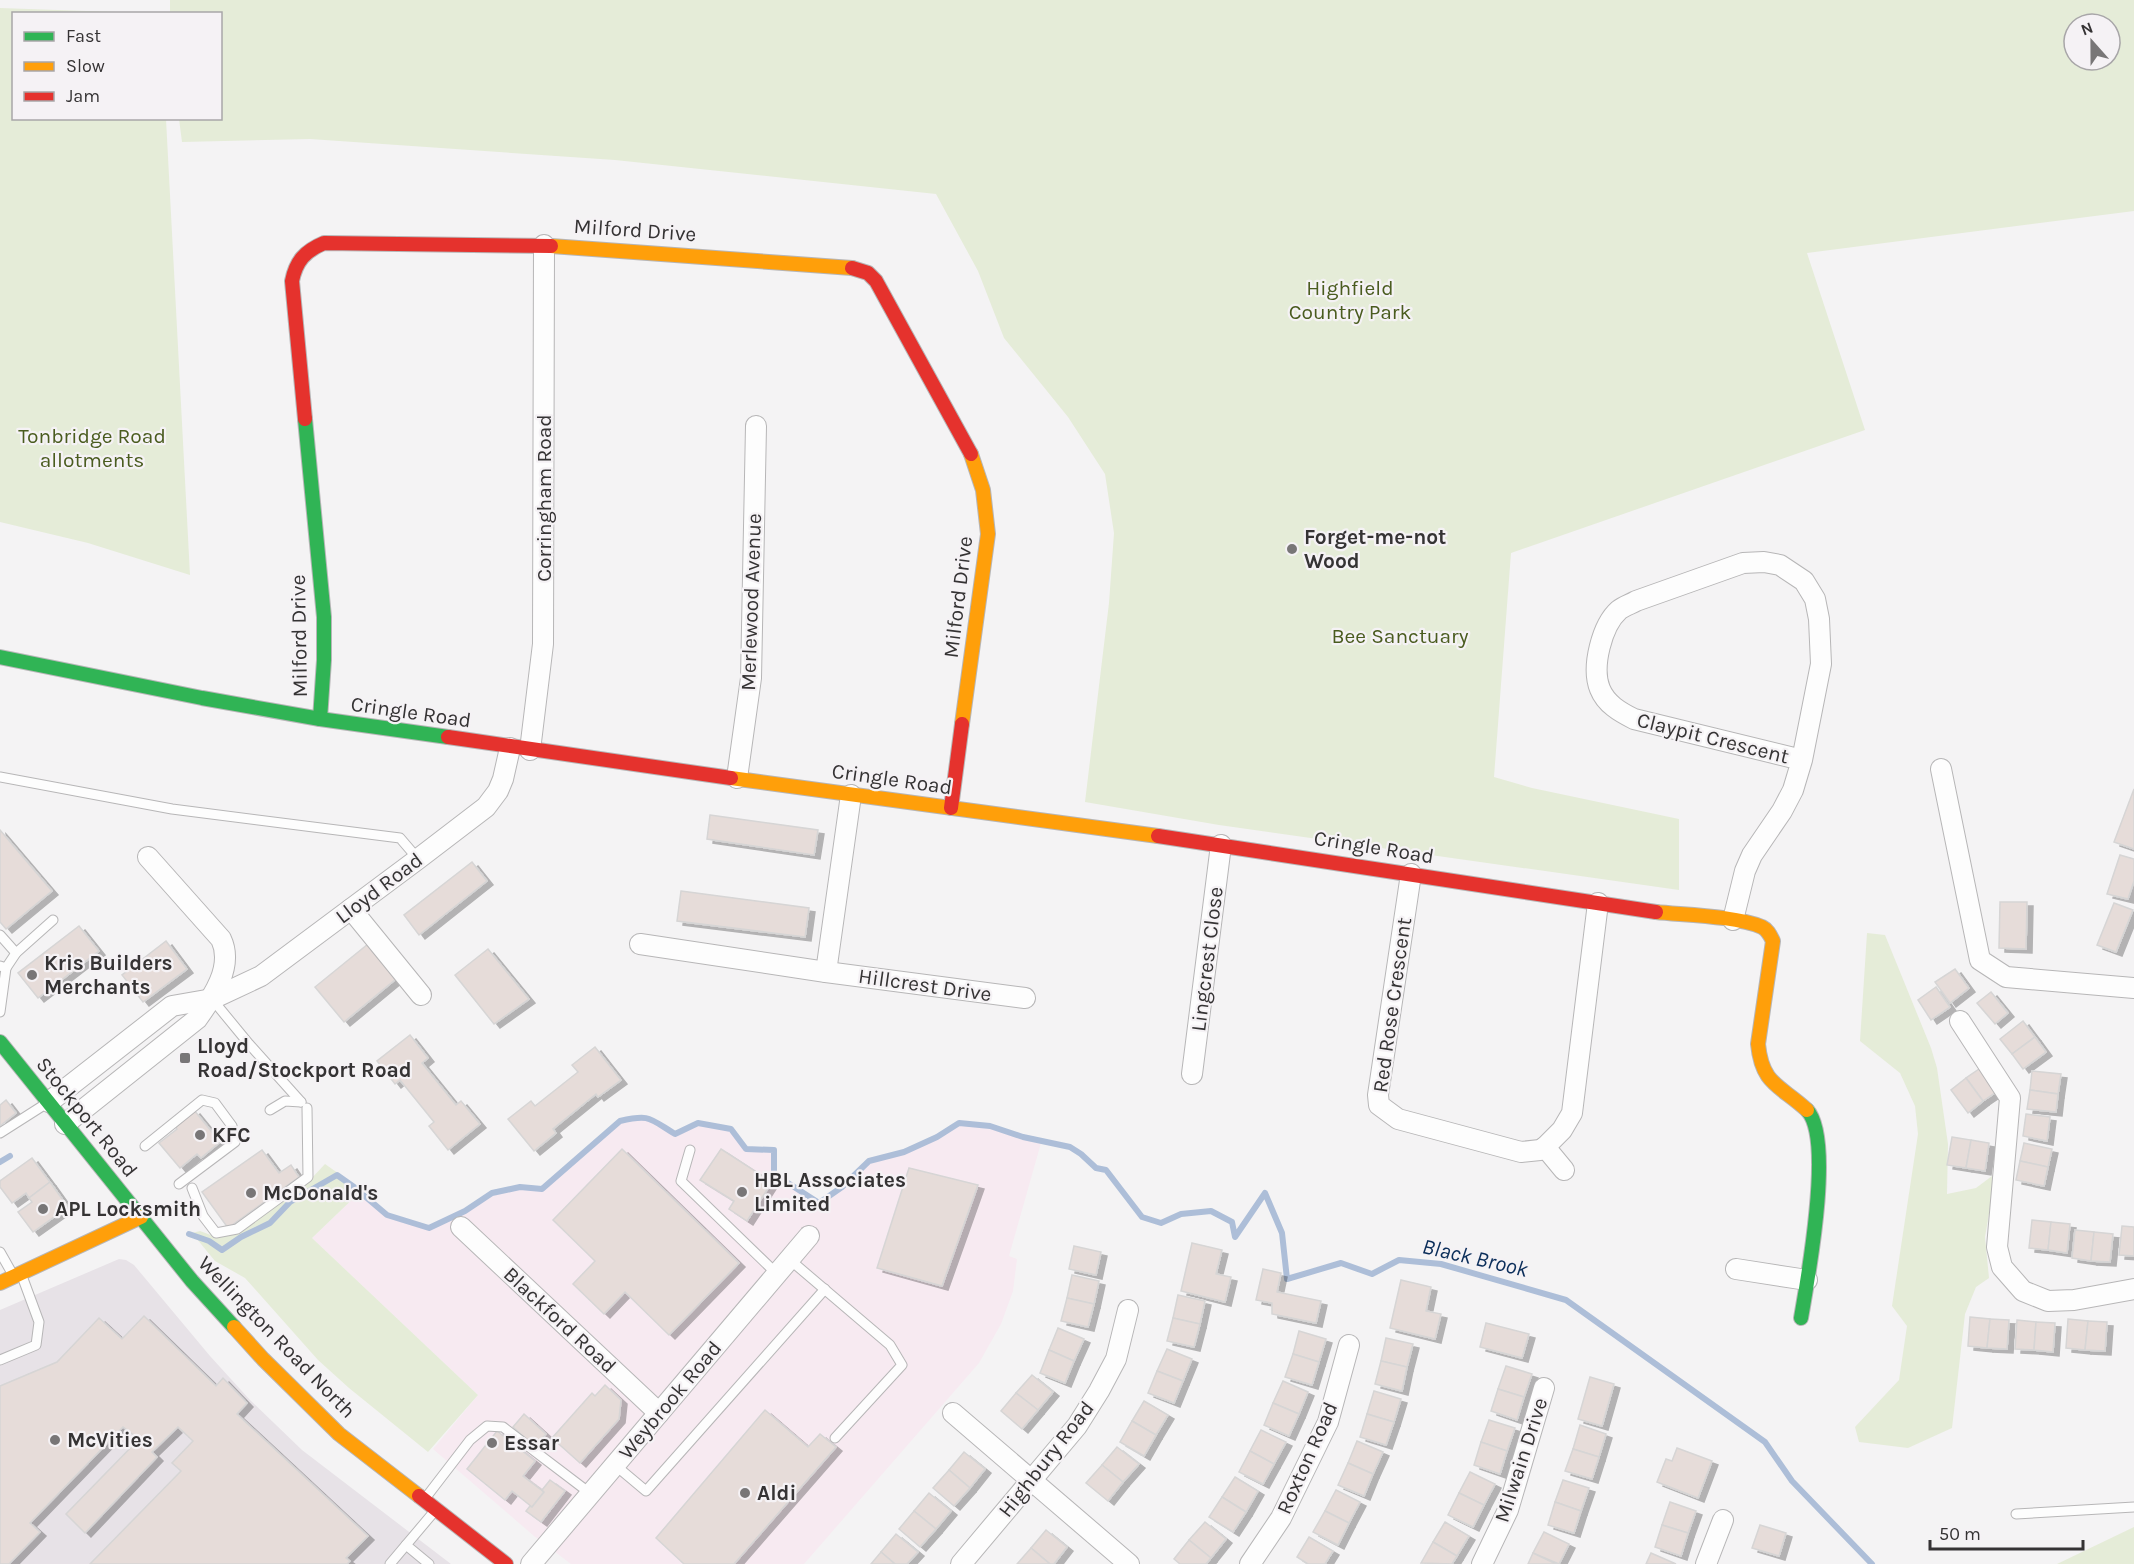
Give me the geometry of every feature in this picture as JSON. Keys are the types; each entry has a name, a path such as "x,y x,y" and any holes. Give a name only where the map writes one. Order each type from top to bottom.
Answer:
{"main road":[{"name":"Milford Drive","path":"320,719 324,617 292,282 294,269 300,257 309,249 324,243 544,245 827,264 868,273 876,281 969,448 982,477 987,504 988,534 951,808"},
{"name":"Cringle Road","path":"0,657 201,698 320,719 850,795 1221,845 1598,903 1733,920 1763,927 1769,932 1773,941 1758,1044 1759,1057 1763,1072 1774,1084 1807,1110 1814,1120 1820,1158 1808,1280"},
{"name":"Stockport Road","path":"0,1042 141,1217"},
{"path":"0,1283 141,1217"},
{"name":"Wellington Road North","path":"141,1217 192,1281 263,1359 339,1434 506,1564"},
{"path":"1801,1318 1808,1280"}],"street":[{"name":"Corringham Road","path":"530,750 543,644 544,245"},
{"name":"Merlewood Avenue","path":"737,778 751,678 756,426"},
{"name":"Claypit Crescent","path":"1733,920 1745,871 1752,855 1782,811 1793,790 1802,760 1821,664 1819,619 1815,599 1804,581 1780,565 1764,562 1743,564 1636,601 1620,609 1607,625 1600,647 1596,676 1600,690 1617,711 1634,719 1802,760"},
{"name":"Lloyd Road","path":"49,1102 172,1006 212,999 261,976 486,807 498,791 503,779 510,747"},
{"path":"1941,769 1980,960 2006,977 2134,988"},
{"path":"826,972 850,795"},
{"name":"Lingcrest Close","path":"1192,1074 1221,845"},
{"path":"148,857 221,939 226,963 212,999"},
{"name":"Red Rose Crescent","path":"1411,874 1378,1095 1379,1105 1398,1119 1521,1152 1540,1150 1545,1147"},
{"path":"1564,1170 1545,1147 1562,1130 1572,1113 1598,903"},
{"path":"351,909 421,994"},
{"name":"Hillcrest Drive","path":"640,944 826,972 1025,998"},
{"name":"Lloyd Road","path":"65,1124 197,1019 212,999"},
{"path":"1960,1021 2010,1098 1997,1246 2002,1268 2023,1291 2048,1301 2134,1289"},
{"name":"Blackford Road","path":"461,1227 659,1413"},
{"name":"Weybrook Road","path":"531,1564 809,1236"},
{"path":"1736,1269 1808,1280"},
{"name":"Highbury Road","path":"961,1564 1077,1426 1116,1359 1128,1310"},
{"name":"Roxton Road","path":"1250,1564 1281,1518 1328,1422 1349,1345"},
{"name":"Milwain Drive","path":"1482,1564 1508,1510 1544,1388"},
{"path":"953,1413 1129,1564"},
{"path":"1706,1564 1723,1520"}],"lane":[{"path":"0,777 172,809 400,838 418,859"},
{"path":"0,1012 4,969 16,953 52,920"},
{"path":"0,935 16,953"},
{"path":"212,999 301,1102 285,1101 270,1110"},
{"path":"145,1146 202,1101 216,1102 232,1126 235,1142 179,1184"},
{"path":"0,1133 49,1102"},
{"path":"192,1188 203,1216 216,1233 237,1229 308,1177 307,1108"},
{"path":"690,1150 681,1181 783,1266 825,1289 890,1345 903,1365 835,1438"},
{"path":"0,1252 17,1275 39,1322 36,1345 0,1360"},
{"path":"615,1465 646,1491 825,1289"},
{"path":"390,1564 406,1545 471,1440 488,1426 503,1426 591,1494"},
{"path":"2016,1514 2134,1506"},
{"path":"406,1545 429,1564"}],"shaded area":[{"path":"646,1118 674,1135 698,1124 731,1130 746,1150 774,1151 773,1174 819,1203 842,1187 869,1161 904,1153 959,1124 990,1127 1041,1143 1009,1256 1017,1259 1013,1291 1001,1324 979,1363 804,1564 571,1564 534,1536 433,1449 478,1395 312,1238 360,1192 386,1215 429,1228 465,1212 492,1194 520,1187 542,1189 620,1122"},
{"name":"McVities","path":"119,1259 134,1265 210,1356 250,1400 302,1450 451,1564 0,1564 0,1310"}],"green space":[{"name":"Highfield Country Park","path":"170,0 2134,0 2134,211 1807,253 1865,430 1511,553 1494,777 1532,788 1679,819 1679,890 1219,825 1085,802 1109,603 1114,533 1105,474 1068,417 1004,338 978,271 936,194 615,160 310,139 182,142 179,120 222,120 222,12 170,12"},
{"name":"Tonbridge Road allotments","path":"0,8 115,12 12,12 12,120 166,120 190,575 88,543 0,522"},
{"path":"1867,933 1885,935 1931,1048 1937,1068 1948,1144 1947,1194 1976,1188 1996,1173 1985,1237 1989,1278 1976,1287 1965,1314 1952,1428 1908,1448 1859,1442 1855,1427 1899,1380 1907,1326 1892,1306 1918,1134 1915,1106 1900,1073 1860,1041"},
{"path":"325,1164 362,1190 312,1238 478,1395 428,1452 318,1360 245,1278 215,1261 192,1233 200,1231 216,1237 310,1180"},
{"path":"2134,1527 2134,1564 2057,1564"}],"building":[{"path":"2134,789 2134,849 2114,842"},
{"path":"710,815 818,830 814,855 707,839"},
{"path":"0,830 52,891 6,929 0,922"},
{"path":"2120,855 2134,859 2134,881 2128,899 2107,894"},
{"path":"472,862 487,881 419,935 404,915"},
{"path":"681,891 809,908 805,937 677,921"},
{"path":"2000,902 2027,902 2026,949 1999,948"},
{"path":"2114,903 2133,910 2116,952 2097,945"},
{"path":"79,926 99,951 38,998 18,973"},
{"path":"166,941 187,969 143,1002 122,975"},
{"path":"368,944 396,979 344,1022 315,987"},
{"path":"488,949 529,999 494,1024 455,975"},
{"path":"1955,969 1969,988 1950,1003 1935,982"},
{"path":"1936,987 1950,1007 1931,1020 1918,1000"},
{"path":"1991,992 2008,1013 1995,1024 1977,1003"},
{"path":"2023,1021 2035,1037 2012,1054 2000,1039"},
{"path":"410,1035 428,1058 422,1063 456,1105 461,1101 480,1124 448,1150 429,1126 434,1122 400,1080 395,1084 377,1061"},
{"path":"2035,1037 2046,1052 2023,1069 2012,1054"},
{"path":"595,1047 621,1080 598,1097 596,1094 553,1129 556,1133 534,1151 508,1119 531,1101 535,1106 578,1072 572,1065"},
{"path":"1982,1067 1999,1090 1983,1101 1966,1078"},
{"path":"2032,1071 2061,1074 2058,1094 2030,1090"},
{"path":"1966,1078 1983,1101 1968,1113 1951,1090"},
{"path":"2030,1090 2058,1094 2056,1112 2027,1109"},
{"path":"6,1100 16,1113 0,1126 0,1105"},
{"path":"194,1110 220,1142 201,1158 197,1154 180,1168 159,1143 177,1129 175,1126"},
{"path":"2026,1114 2050,1117 2047,1141 2023,1136"},
{"path":"1952,1137 1971,1140 1966,1168 1947,1165"},
{"path":"1971,1140 1989,1143 1985,1171 1966,1168"},
{"path":"2024,1143 2052,1149 2048,1167 2020,1161"},
{"path":"622,1149 739,1263 669,1335 625,1292 604,1314 573,1284 595,1261 553,1220"},
{"name":"HBL Associates Limited","path":"721,1149 772,1182 747,1221 729,1209 734,1201 700,1180"},
{"path":"262,1150 279,1173 291,1165 299,1177 228,1228 202,1192"},
{"path":"32,1158 50,1182 29,1198 26,1193 12,1203 0,1187 0,1181"},
{"path":"2020,1161 2048,1167 2044,1186 2016,1180"},
{"path":"909,1168 978,1185 942,1286 877,1268"},
{"name":"APL Locksmith","path":"50,1182 68,1207 33,1232 18,1212 32,1202 29,1198"},
{"path":"2032,1220 2051,1222 2048,1250 2029,1248"},
{"path":"2051,1222 2070,1224 2067,1253 2048,1250"},
{"path":"2122,1226 2134,1227 2134,1256 2119,1255"},
{"path":"2075,1230 2094,1232 2091,1261 2072,1258"},
{"path":"2094,1232 2113,1234 2110,1262 2091,1261"},
{"path":"1192,1243 1222,1250 1216,1274 1231,1277 1225,1302 1181,1291"},
{"path":"1074,1246 1101,1252 1096,1275 1069,1269"},
{"path":"1263,1269 1281,1273 1277,1292 1321,1301 1316,1323 1272,1314 1272,1303 1256,1300"},
{"path":"1072,1275 1099,1281 1094,1304 1067,1298"},
{"path":"1401,1280 1431,1287 1426,1311 1441,1314 1435,1339 1390,1328"},
{"path":"1178,1295 1205,1301 1200,1324 1173,1318"},
{"path":"1067,1298 1094,1304 1088,1327 1061,1321"},
{"name":"McVities","path":"144,1316 216,1386 223,1378 247,1403 237,1414 368,1536 346,1558 350,1561 347,1564 90,1564 181,1471 172,1463 193,1441 178,1427 152,1452 157,1457 85,1533 66,1514 139,1439 123,1427 30,1523 40,1532 9,1564 0,1564 0,1386 57,1362 99,1318 122,1339"},
{"path":"1970,1317 1990,1319 1987,1348 1968,1346"},
{"path":"1173,1318 1200,1324 1194,1347 1167,1341"},
{"path":"1990,1319 2009,1320 2007,1349 1987,1348"},
{"path":"2068,1319 2088,1321 2085,1350 2066,1348"},
{"path":"2017,1320 2036,1322 2034,1350 2015,1349"},
{"path":"2088,1321 2107,1322 2105,1351 2085,1350"},
{"path":"2036,1322 2055,1323 2053,1352 2034,1350"},
{"path":"1486,1323 1529,1334 1522,1358 1480,1347"},
{"path":"1058,1328 1084,1339 1074,1361 1049,1350"},
{"path":"1299,1331 1326,1339 1319,1362 1293,1354"},
{"path":"1386,1338 1413,1344 1407,1367 1381,1361"},
{"path":"1167,1349 1192,1359 1183,1381 1157,1371"},
{"path":"1049,1350 1074,1361 1065,1383 1040,1373"},
{"path":"1293,1354 1319,1362 1312,1385 1285,1377"},
{"path":"1381,1361 1407,1367 1402,1391 1375,1384"},
{"path":"1506,1366 1532,1374 1524,1397 1498,1389"},
{"path":"1157,1371 1183,1381 1174,1403 1148,1393"},
{"path":"1032,1375 1053,1392 1038,1410 1016,1393"},
{"path":"1590,1377 1614,1384 1602,1426 1578,1419"},
{"path":"1283,1381 1308,1392 1299,1414 1273,1403"},
{"path":"605,1385 621,1400 619,1419 580,1463 552,1438 592,1393 595,1396"},
{"path":"1498,1389 1524,1397 1517,1420 1491,1411"},
{"path":"1374,1391 1401,1399 1394,1422 1367,1414"},
{"path":"1016,1393 1038,1410 1022,1429 1001,1411"},
{"path":"1144,1401 1168,1415 1156,1435 1132,1421"},
{"path":"1273,1403 1299,1414 1289,1436 1264,1425"},
{"name":"Aldi","path":"765,1410 808,1447 820,1434 836,1447 734,1564 684,1564 656,1538"},
{"path":"524,1414 546,1434 535,1447 513,1427"},
{"path":"1367,1414 1394,1422 1386,1445 1360,1437"},
{"path":"1489,1420 1515,1428 1507,1451 1481,1442"},
{"path":"1132,1421 1156,1435 1144,1456 1120,1442"},
{"path":"1580,1425 1606,1434 1599,1457 1573,1449"},
{"path":"1261,1430 1286,1442 1274,1464 1250,1451"},
{"path":"497,1431 535,1461 523,1476 544,1492 532,1507 512,1491 505,1500 467,1469"},
{"path":"1357,1441 1383,1452 1373,1474 1348,1463"},
{"path":"1481,1442 1507,1451 1500,1474 1474,1465"},
{"path":"1117,1447 1139,1464 1123,1482 1102,1465"},
{"path":"1677,1448 1712,1461 1698,1498 1657,1482 1666,1459 1672,1461"},
{"path":"1573,1449 1599,1457 1592,1479 1565,1471"},
{"path":"1250,1451 1274,1464 1263,1484 1239,1472"},
{"path":"964,1452 985,1469 970,1488 949,1470"},
{"path":"1348,1463 1373,1474 1364,1496 1338,1485"},
{"path":"1102,1465 1123,1482 1108,1501 1086,1483"},
{"path":"949,1470 970,1488 954,1506 933,1488"},
{"path":"1470,1472 1495,1484 1484,1505 1459,1493"},
{"path":"1235,1477 1258,1491 1246,1512 1222,1497"},
{"path":"550,1480 565,1491 541,1522 526,1511 544,1492 542,1490"},
{"path":"1563,1480 1589,1488 1581,1511 1555,1502"},
{"path":"1336,1490 1360,1502 1349,1523 1325,1511"},
{"path":"929,1493 951,1511 936,1529 914,1511"},
{"path":"1459,1493 1484,1505 1473,1527 1448,1515"},
{"path":"1222,1497 1246,1512 1233,1532 1209,1517"},
{"path":"1555,1502 1581,1511 1574,1533 1548,1525"},
{"path":"1670,1502 1696,1511 1688,1533 1662,1525"},
{"path":"914,1511 936,1529 920,1547 899,1529"},
{"path":"1325,1511 1349,1523 1338,1545 1313,1532"},
{"path":"1205,1522 1226,1539 1211,1558 1189,1540"},
{"path":"1445,1522 1469,1536 1457,1556 1433,1542"},
{"path":"1662,1525 1688,1533 1681,1556 1655,1547"},
{"path":"1760,1525 1786,1533 1779,1556 1752,1548"},
{"path":"1046,1530 1067,1547 1054,1564 1050,1564 1031,1548"},
{"path":"1544,1532 1569,1544 1559,1564 1533,1553"},
{"path":"896,1534 918,1552 907,1564 895,1564 881,1552"},
{"path":"1309,1537 1333,1551 1325,1564 1308,1564 1297,1557"},
{"path":"1189,1540 1211,1558 1206,1564 1180,1564 1174,1559"},
{"path":"1433,1542 1457,1556 1452,1564 1421,1563"},
{"path":"1031,1548 1050,1564 1017,1564"},
{"path":"881,1552 895,1564 871,1564"},
{"path":"1533,1553 1556,1564 1528,1564"},
{"path":"1651,1553 1676,1564 1646,1564"}],"waterway":[{"name":"Black Brook","path":"189,1234 209,1241 222,1250 241,1237 270,1223 290,1202 337,1175 387,1215 429,1228 465,1211 492,1193 520,1187 542,1189 620,1121 638,1118 654,1121 675,1134 698,1123 731,1129 746,1149 774,1150 774,1174 819,1203 842,1187 869,1161 904,1152 937,1137 959,1123 990,1126 1023,1137 1070,1147 1096,1168 1106,1170 1142,1217 1161,1223 1181,1214 1211,1211 1232,1222 1235,1237 1265,1193 1282,1233 1287,1279 1341,1263 1372,1274 1399,1260 1441,1264 1566,1300 1765,1442 1792,1481 1872,1564"},
{"path":"0,1162 10,1156"}],"traffic: fast":[{"path":"305,419 324,617 320,719"},
{"path":"0,657 202,698 320,719 448,737"},
{"path":"0,1042 192,1281 234,1327"},
{"path":"1801,1318 1813,1242 1819,1178 1815,1126 1807,1110"}],"traffic: slow":[{"path":"551,246 852,268"},
{"path":"962,724 988,534 983,490 971,454"},
{"path":"731,778 1158,836"},
{"path":"1656,912 1739,920 1762,927 1767,931 1773,941 1758,1044 1760,1058 1768,1076 1774,1083 1807,1110"},
{"path":"0,1283 141,1217"},
{"path":"234,1327 339,1434 419,1496"}],"traffic: jam":[{"path":"305,419 292,281 299,262 312,249 324,243 551,246"},
{"path":"852,268 868,273 876,281 971,454"},
{"path":"951,808 962,724"},
{"path":"448,737 731,778"},
{"path":"1158,836 1656,912"},
{"path":"419,1496 506,1564"}],"place":[{"name":"Forget-me-not Wood","path":"1292,549"},
{"name":"Kris Builders Merchants","path":"32,975"},
{"name":"Lloyd Road/Stockport Road","path":"185,1058"},
{"name":"KFC","path":"200,1135"},
{"name":"HBL Associates Limited","path":"742,1192"},
{"name":"McDonald's","path":"251,1193"},
{"name":"APL Locksmith","path":"43,1209"},
{"name":"McVities","path":"55,1440"},
{"name":"Essar","path":"492,1443"},
{"name":"Aldi","path":"745,1493"}],"park label":[{"name":"Bee Sanctuary","path":"1400,636"}]}
